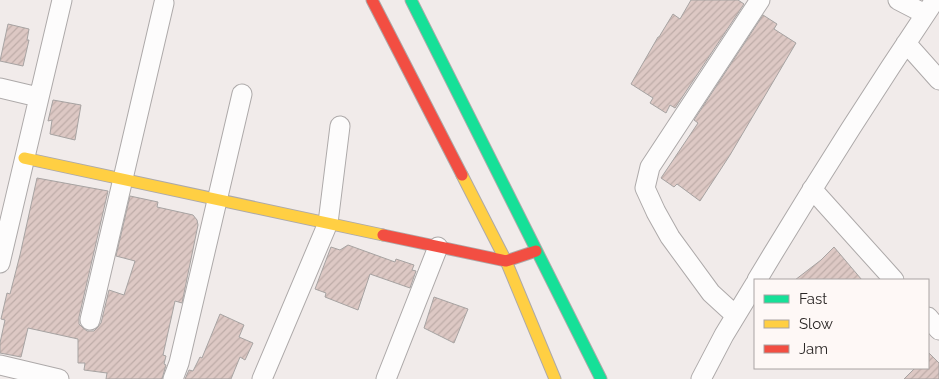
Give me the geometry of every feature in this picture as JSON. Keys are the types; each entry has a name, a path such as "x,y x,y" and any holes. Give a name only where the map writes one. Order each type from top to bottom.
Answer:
{"street":[{"path":"0,263 8,191 24,158 62,0"},
{"path":"372,0 506,262 555,379"},
{"path":"411,0 601,379"},
{"path":"735,315 711,292 670,237 656,212 646,188 650,167 760,0"},
{"path":"758,279 812,189 930,7 898,0"},
{"path":"90,320 164,3"},
{"path":"906,43 939,80"},
{"path":"0,88 38,97"},
{"path":"173,379 179,363 242,94"},
{"path":"262,379 328,223 340,126"},
{"path":"24,158 506,262 536,250"},
{"path":"812,189 893,279"},
{"path":"386,379 438,247"},
{"path":"700,379 735,315 754,286"},
{"path":"929,319 939,330"},
{"path":"540,379 547,361"},
{"path":"0,365 59,379"}],"building":[{"path":"691,0 738,0 744,4 675,108 670,105 666,113 650,103 653,98 631,84 673,14 680,19"},
{"path":"763,15 777,24 774,29 796,43 730,155 700,201 677,184 674,187 661,178 698,123 694,120"},
{"path":"8,24 29,29 27,40 29,40 23,66 0,61"},
{"path":"53,100 81,105 75,140 50,134 52,120 48,121"},
{"path":"37,178 108,191 79,317 79,324 87,331 94,331 101,323 109,290 124,295 135,261 116,256 130,196 158,202 157,207 193,215 197,220 198,225 182,303 175,301 163,355 166,356 164,364 166,365 162,379 106,379 107,373 84,370 85,363 78,363 78,339 28,328 21,357 0,353 5,320 1,319 7,293 10,294 20,255"},
{"path":"348,245 395,262 396,259 414,265 412,270 416,271 410,288 370,274 358,310 325,297 326,293 315,289 331,247 340,250"},
{"path":"834,247 861,279 796,279"},
{"path":"434,297 468,309 454,343 424,328"},
{"path":"220,314 244,325 239,337 253,343 245,360 240,357 231,379 185,379 189,370 193,371 200,357 202,358"},
{"path":"929,353 939,363 939,379 904,379 914,369 929,369"}],"traffic: fast":[{"path":"411,0 601,379"}],"traffic: slow":[{"path":"24,158 383,235"},
{"path":"462,175 506,261 555,379"}],"traffic: jam":[{"path":"372,0 462,175"},
{"path":"383,235 506,261 536,251"}]}
